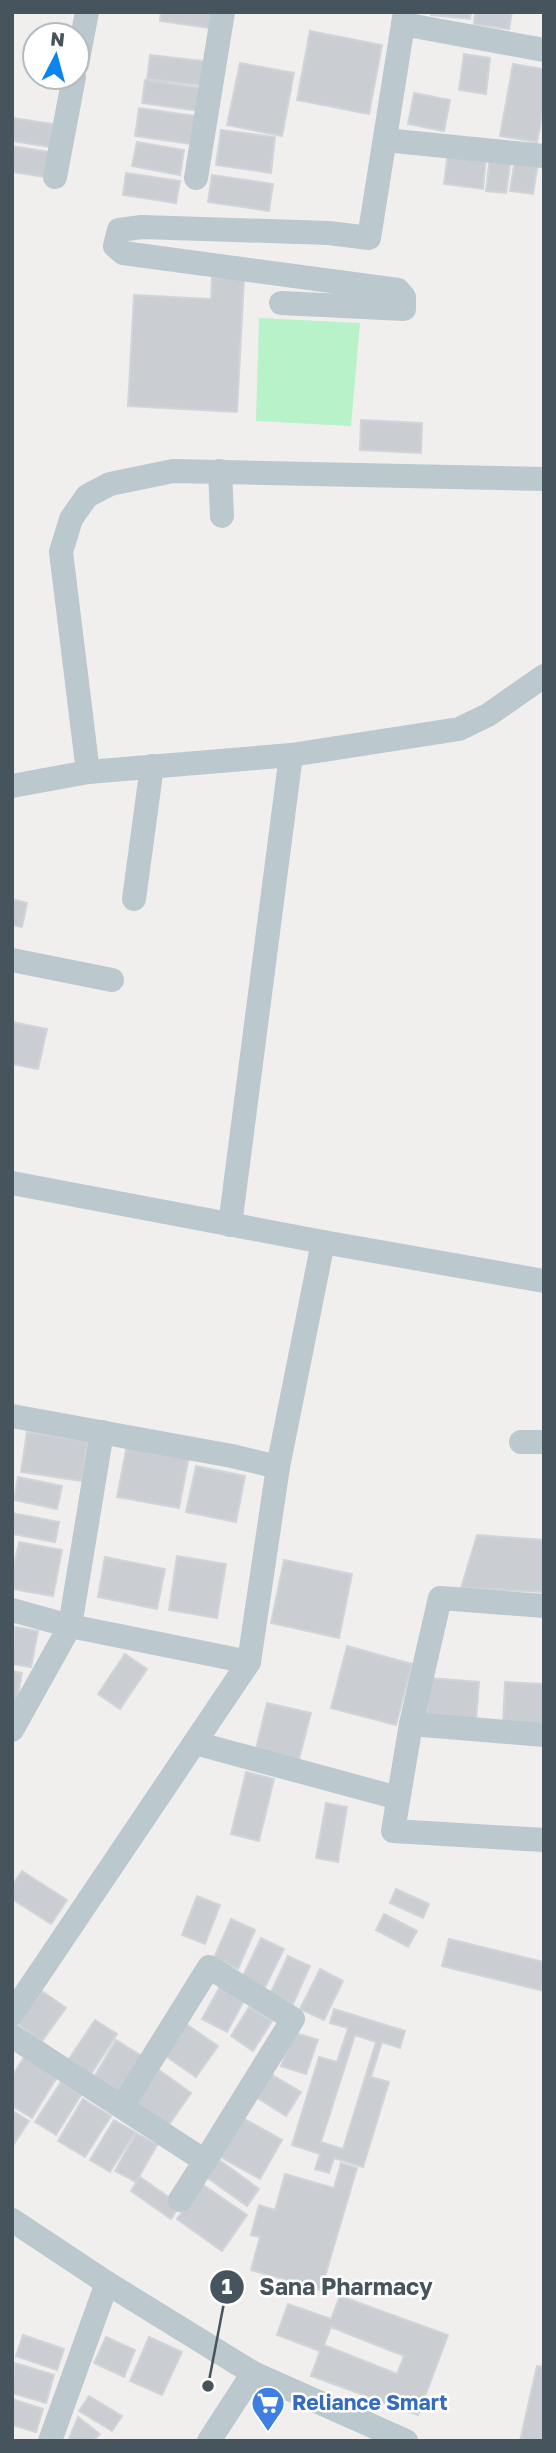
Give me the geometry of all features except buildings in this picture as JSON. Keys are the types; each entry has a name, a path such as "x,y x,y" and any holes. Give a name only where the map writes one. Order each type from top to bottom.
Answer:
{"street":[{"path":"196,177 223,12"},
{"path":"281,303 404,309 404,297 398,290 123,253 115,246 119,230 142,228 329,233 369,237 404,18 544,50"},
{"path":"55,177 72,91"},
{"path":"385,140 544,156"},
{"path":"88,772 61,552 71,519 87,496 110,484 173,471 544,479"},
{"path":"220,471 222,516"},
{"path":"12,786 88,772 291,755 459,729 488,715 544,676"},
{"path":"230,1225 291,755"},
{"path":"134,899 152,766"},
{"path":"12,960 113,980"},
{"path":"12,1183 544,1281"},
{"path":"12,2014 249,1662 278,1467 323,1242"},
{"path":"12,1416 278,1467"},
{"path":"12,1730 70,1626 102,1432"},
{"path":"544,1606 440,1598 411,1724 393,1831 544,1840"},
{"path":"12,1610 70,1626 249,1662"},
{"path":"411,1724 544,1735"},
{"path":"195,1743 398,1798"},
{"path":"122,2107 209,1967 293,2019 180,2200"},
{"path":"12,2036 205,2161"},
{"path":"12,2220 107,2283 253,2373 406,2441"},
{"path":"50,2441 107,2283"},
{"path":"209,2441 253,2373"}],"green space":[{"path":"259,318 360,323 351,426 256,421"}],"place":[{"name":"Sana Pharmacy","path":"208,2386"},
{"name":"Reliance Smart","path":"268,2433"}]}
